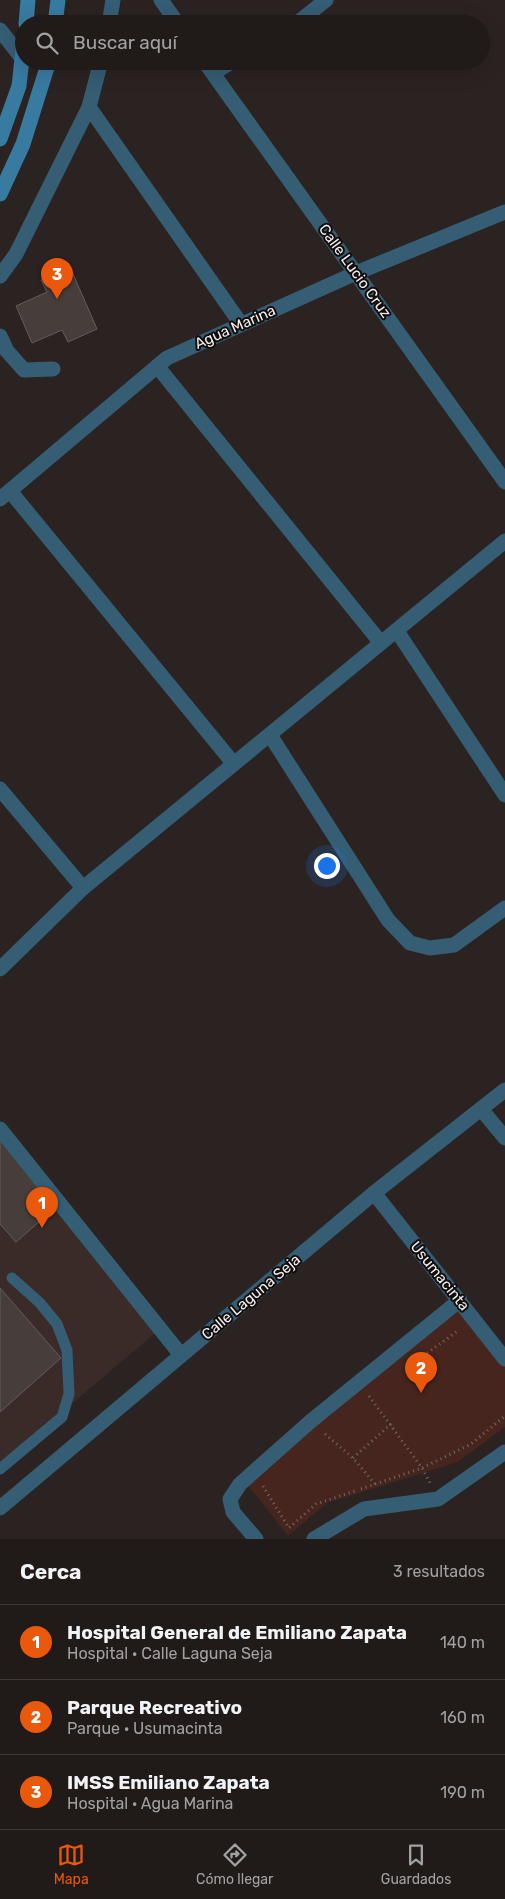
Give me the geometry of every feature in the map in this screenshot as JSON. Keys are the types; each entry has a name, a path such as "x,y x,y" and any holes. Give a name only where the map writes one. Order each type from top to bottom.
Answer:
{"main road":[{"path":"27,15 28,0"},
{"path":"56,15 58,0"},
{"path":"0,139 19,86 21,70"},
{"path":"0,194 22,144 46,70"}],"street":[{"path":"111,15 114,0"},
{"path":"161,0 172,15"},
{"path":"307,15 326,0"},
{"path":"0,30 15,49"},
{"path":"0,276 16,254 89,107 99,70"},
{"name":"Calle Lucio Cruz","path":"211,70 505,482"},
{"path":"89,107 241,324"},
{"name":"Agua Marina","path":"5,495 167,358 356,273 505,212"},
{"path":"0,336 7,351 24,370 53,369"},
{"path":"157,366 381,643"},
{"path":"5,495 234,764"},
{"path":"0,969 83,888 505,541"},
{"path":"397,631 505,795"},
{"path":"270,735 388,920 410,943 430,948 454,945 505,908"},
{"path":"0,789 83,888"},
{"name":"Calle Laguna Seja","path":"0,1508 374,1194 505,1090"},
{"path":"481,1109 505,1138"},
{"path":"0,1129 181,1355"},
{"name":"Usumacinta","path":"374,1194 505,1359"},
{"path":"256,1539 233,1512 230,1499 240,1484 311,1421 460,1300"},
{"path":"314,1539 364,1509 438,1499 505,1452"}],"lane":[{"path":"0,1469 62,1417 69,1394 67,1350 57,1324 40,1303 12,1278"}],"path":[{"path":"414,1364 459,1330"},
{"path":"362,1379 369,1397 422,1468 438,1499"},
{"path":"362,1402 377,1391"},
{"path":"258,1479 289,1528 316,1504 422,1468 471,1444 505,1416"},
{"path":"311,1421 353,1458 376,1484"},
{"path":"353,1458 391,1424"},
{"path":"364,1509 376,1484"}],"shaded area":[{"path":"0,1132 166,1324 0,1464"},
{"path":"450,1300 505,1360 505,1427 458,1462 327,1503 288,1536 240,1475"}],"building":[{"path":"70,267 97,329 68,342 62,330 32,343 16,306 47,292 41,280"},
{"path":"0,1140 57,1206 16,1242 0,1224"},
{"path":"0,1288 61,1358 0,1412"}],"place":[{"name":"IMSS Emiliano Zapata","path":"57,299"},
{"name":"Hospital General de Emiliano Zapata","path":"42,1228"},
{"name":"Parque Recreativo","path":"421,1393"}]}
